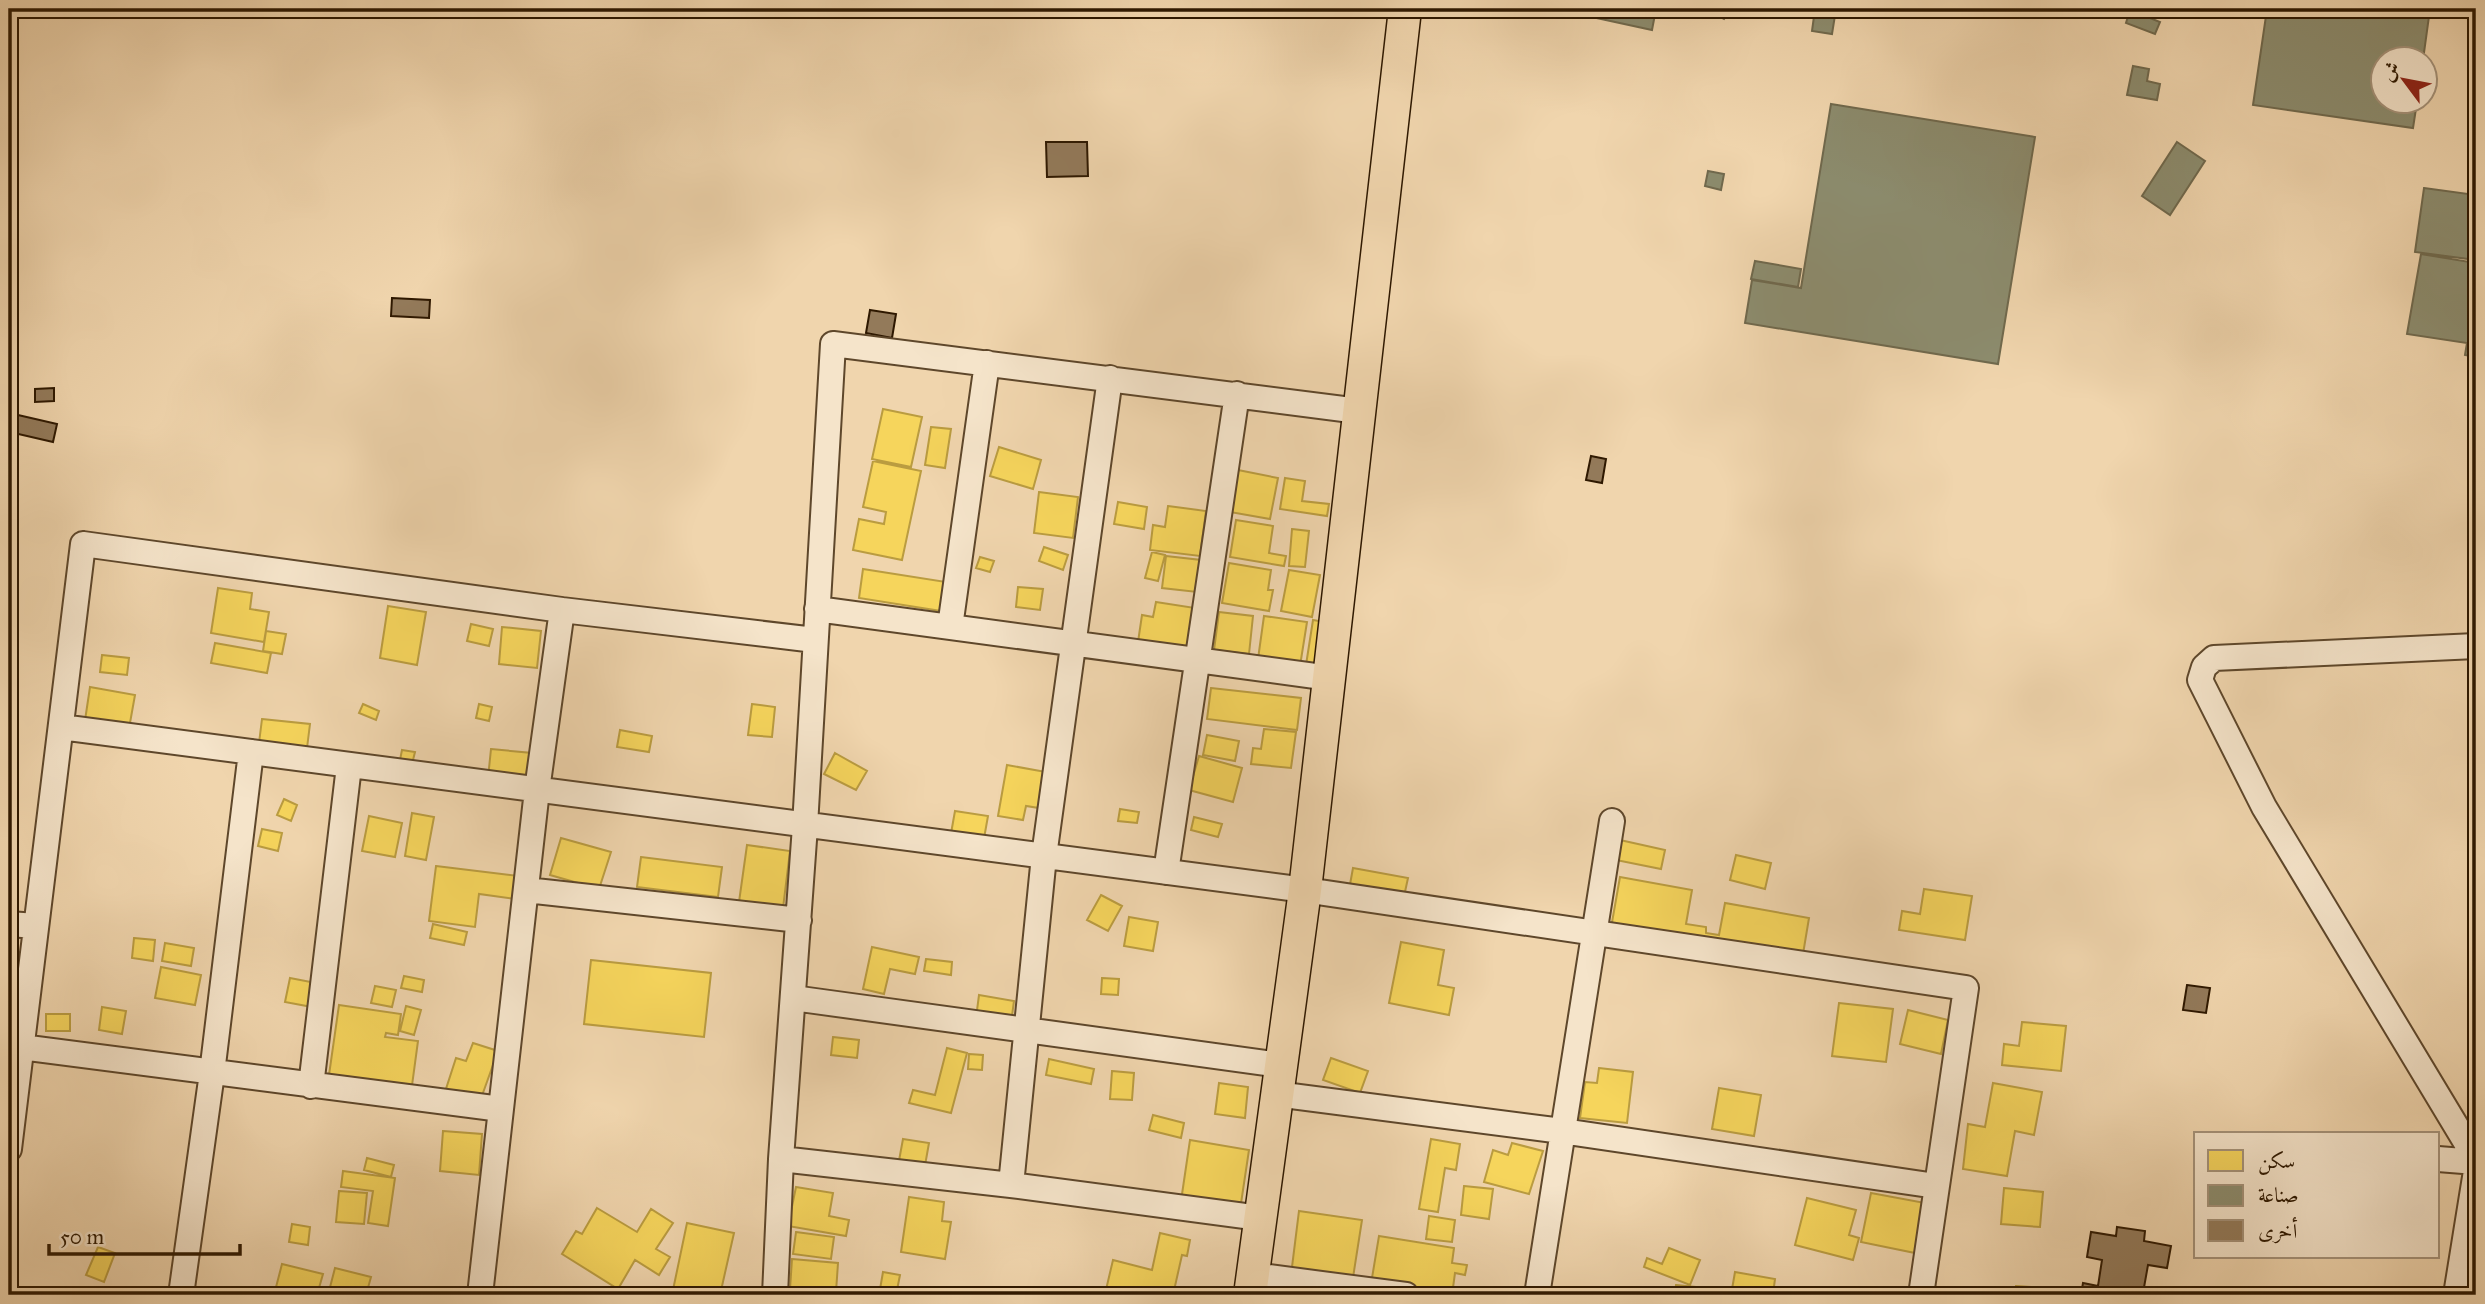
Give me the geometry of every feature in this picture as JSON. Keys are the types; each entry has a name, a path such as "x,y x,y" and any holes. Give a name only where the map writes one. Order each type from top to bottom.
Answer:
{"main road":[{"path":"1251,1285 1305,890 1405,9"}],"street":[{"path":"775,1295 781,1159 799,920 834,344 1359,411"},
{"path":"950,628 987,363"},
{"path":"1011,1185 1044,856 1110,378"},
{"path":"1166,872 1237,394"},
{"path":"9,1149 83,544 562,610 815,640"},
{"path":"817,609 1330,678"},
{"path":"480,1295 537,790 562,610"},
{"path":"2476,646 2214,658 2204,667 2200,680 2264,807 2476,1161"},
{"path":"61,727 1305,890 1966,988 1921,1295"},
{"path":"181,1295 212,1073 251,752"},
{"path":"311,1086 349,765"},
{"path":"1538,1295 1612,821"},
{"path":"526,890 799,920"},
{"path":"9,924 36,926"},
{"path":"793,998 1026,1030 1562,1130 1936,1186"},
{"path":"21,1047 501,1110"},
{"path":"2450,1116 2476,1118"},
{"path":"781,1159 1011,1185 1261,1218"},
{"path":"2440,1159 2476,1161"},
{"path":"2456,1295 2476,1171"},
{"path":"1251,1285 1406,1295"}],"building: سكن":[{"path":"883,409 922,417 911,467 872,459"},
{"path":"931,427 951,429 945,468 925,465"},
{"path":"999,447 1041,460 1033,489 990,476"},
{"path":"873,461 921,471 902,560 853,550 859,519 884,524 886,512 863,507"},
{"path":"1238,470 1278,478 1270,519 1230,512"},
{"path":"1285,478 1305,481 1302,501 1329,504 1327,516 1280,509"},
{"path":"1039,492 1078,497 1073,538 1034,533"},
{"path":"1118,502 1147,507 1144,529 1114,524"},
{"path":"1168,506 1206,511 1200,556 1150,550 1153,525 1165,527"},
{"path":"1236,520 1273,526 1269,553 1286,556 1284,566 1230,557"},
{"path":"1292,529 1309,531 1305,567 1289,566"},
{"path":"1044,547 1068,555 1063,570 1039,561"},
{"path":"1152,552 1165,555 1158,581 1145,578"},
{"path":"1166,556 1201,560 1197,592 1162,588"},
{"path":"980,557 994,561 990,572 976,568"},
{"path":"1229,563 1271,570 1268,590 1273,590 1269,611 1222,603"},
{"path":"863,569 946,582 941,611 859,598"},
{"path":"1289,570 1320,575 1312,617 1281,611"},
{"path":"1018,587 1043,589 1040,610 1016,607"},
{"path":"218,588 252,593 250,609 269,612 264,642 211,633"},
{"path":"1156,602 1195,608 1188,651 1138,642 1142,615 1153,617"},
{"path":"388,606 426,612 417,665 380,658"},
{"path":"1219,612 1253,616 1249,654 1214,650"},
{"path":"1264,616 1307,622 1300,666 1258,659"},
{"path":"1313,620 1331,623 1323,668 1306,665"},
{"path":"471,624 493,629 489,646 467,641"},
{"path":"502,627 541,631 537,668 499,664"},
{"path":"266,631 286,634 282,654 263,651"},
{"path":"215,643 271,653 267,673 211,663"},
{"path":"102,655 129,658 127,675 100,672"},
{"path":"90,687 135,695 128,734 84,727"},
{"path":"1211,688 1301,698 1297,730 1207,719"},
{"path":"363,704 379,711 376,720 359,713"},
{"path":"479,704 492,707 489,721 476,718"},
{"path":"752,704 775,707 772,737 748,735"},
{"path":"262,719 310,724 306,756 258,751"},
{"path":"1264,729 1296,732 1291,768 1251,764 1253,748 1261,749"},
{"path":"620,730 652,736 649,752 617,747"},
{"path":"1207,735 1239,741 1235,761 1203,755"},
{"path":"491,749 532,753 528,783 488,778"},
{"path":"402,750 415,752 411,768 399,765"},
{"path":"835,753 867,771 856,790 824,774"},
{"path":"1199,756 1242,768 1233,802 1189,790"},
{"path":"1007,765 1046,772 1039,808 1026,806 1023,820 998,816"},
{"path":"284,799 297,805 291,821 277,815"},
{"path":"1120,809 1139,812 1137,823 1118,821"},
{"path":"955,811 988,816 983,844 950,839"},
{"path":"412,813 434,817 426,860 405,856"},
{"path":"369,816 402,823 395,857 362,851"},
{"path":"1194,817 1222,824 1218,837 1191,830"},
{"path":"262,829 282,833 278,851 258,846"},
{"path":"561,838 611,852 599,889 550,875"},
{"path":"1620,840 1665,850 1661,869 1616,860"},
{"path":"747,845 790,851 783,908 739,902"},
{"path":"1736,855 1771,863 1765,889 1730,880"},
{"path":"641,857 722,867 718,897 637,887"},
{"path":"436,866 519,876 516,899 479,894 475,927 429,921"},
{"path":"1353,868 1408,878 1403,901 1349,890"},
{"path":"1620,877 1692,890 1686,924 1706,927 1706,933 1719,935 1725,903 1809,918 1802,960 1611,928"},
{"path":"1924,889 1972,896 1965,940 1899,930 1902,911 1920,914"},
{"path":"1101,895 1122,906 1108,931 1087,920"},
{"path":"1129,917 1158,922 1153,951 1124,946"},
{"path":"433,924 467,932 464,945 430,938"},
{"path":"134,938 155,940 153,961 132,958"},
{"path":"1401,942 1444,950 1438,985 1454,988 1449,1015 1389,1003"},
{"path":"165,943 194,948 191,966 162,961"},
{"path":"872,947 919,957 915,974 890,969 884,994 863,989"},
{"path":"9,954 23,955 19,996 9,995"},
{"path":"926,959 952,962 951,975 924,971"},
{"path":"591,960 711,973 704,1037 584,1024"},
{"path":"161,967 201,975 195,1005 155,998"},
{"path":"404,976 424,980 422,992 401,988"},
{"path":"290,978 316,983 312,1007 285,1002"},
{"path":"1102,978 1119,979 1118,995 1101,994"},
{"path":"375,986 396,990 392,1007 371,1003"},
{"path":"979,995 1014,1001 1011,1023 976,1018"},
{"path":"1839,1003 1893,1009 1886,1062 1832,1056"},
{"path":"339,1005 401,1014 398,1035 386,1033 385,1037 418,1041 411,1093 328,1082"},
{"path":"406,1006 421,1010 414,1035 400,1031"},
{"path":"102,1007 126,1011 122,1034 99,1030"},
{"path":"1908,1010 1948,1020 1941,1054 1900,1044"},
{"path":"46,1014 70,1014 70,1031 46,1031"},
{"path":"2022,1022 2066,1026 2061,1071 2002,1065 2004,1044 2019,1046"},
{"path":"833,1037 859,1040 857,1058 831,1055"},
{"path":"473,1043 498,1051 479,1104 445,1092 456,1058 466,1061"},
{"path":"947,1048 967,1053 951,1113 909,1103 913,1090 935,1095"},
{"path":"969,1054 983,1055 982,1070 968,1069"},
{"path":"1331,1058 1368,1071 1360,1093 1323,1080"},
{"path":"1049,1059 1094,1069 1091,1084 1046,1075"},
{"path":"1599,1068 1633,1072 1627,1123 1580,1118 1585,1082 1597,1083"},
{"path":"1112,1071 1134,1073 1132,1100 1110,1099"},
{"path":"1219,1083 1248,1087 1245,1118 1215,1114"},
{"path":"1993,1083 2042,1092 2034,1135 2015,1131 2007,1176 1963,1169 1968,1124 1985,1127"},
{"path":"1719,1088 1761,1095 1754,1136 1712,1129"},
{"path":"1153,1115 1184,1123 1181,1138 1149,1130"},
{"path":"443,1131 482,1134 479,1175 440,1171"},
{"path":"903,1139 929,1143 924,1171 898,1166"},
{"path":"1431,1139 1460,1144 1456,1170 1445,1168 1438,1212 1419,1209"},
{"path":"1190,1140 1249,1150 1240,1210 1181,1201"},
{"path":"1512,1143 1543,1151 1529,1194 1484,1182 1493,1150 1508,1155"},
{"path":"367,1158 394,1165 391,1177 364,1170"},
{"path":"343,1171 395,1178 388,1226 368,1223 373,1191 341,1187"},
{"path":"1464,1186 1493,1189 1489,1219 1461,1215"},
{"path":"796,1187 833,1193 829,1216 849,1220 846,1236 788,1226"},
{"path":"2004,1188 2043,1192 2040,1227 2001,1224"},
{"path":"339,1191 367,1193 364,1224 336,1222"},
{"path":"1871,1193 1925,1203 1915,1253 1861,1242"},
{"path":"909,1197 944,1202 942,1221 951,1222 945,1259 901,1252"},
{"path":"1807,1198 1856,1210 1849,1235 1859,1238 1853,1260 1795,1245"},
{"path":"597,1208 637,1232 651,1209 673,1223 656,1249 670,1257 659,1275 635,1260 618,1289 562,1254 576,1231 582,1234"},
{"path":"1299,1211 1362,1220 1352,1284 1291,1275"},
{"path":"1429,1216 1455,1220 1452,1242 1426,1239"},
{"path":"687,1223 734,1233 720,1295 700,1295 673,1290"},
{"path":"292,1224 310,1227 308,1245 289,1242"},
{"path":"796,1232 834,1237 831,1259 793,1254"},
{"path":"1160,1233 1190,1240 1187,1256 1182,1255 1173,1295 1105,1294 1113,1260 1152,1270"},
{"path":"1379,1236 1454,1248 1452,1263 1467,1265 1465,1275 1455,1273 1452,1295 1371,1284"},
{"path":"98,1247 115,1253 104,1282 86,1275"},
{"path":"1669,1248 1700,1260 1690,1285 1644,1267 1647,1258 1662,1264"},
{"path":"792,1259 838,1263 836,1292 790,1289"},
{"path":"282,1264 323,1274 317,1295 274,1295"},
{"path":"335,1268 371,1277 366,1295 328,1295"},
{"path":"883,1272 900,1275 896,1295 879,1295"},
{"path":"1735,1272 1775,1279 1773,1294 1782,1295 1731,1295"},
{"path":"1676,1285 1725,1290 1724,1295 1675,1295"},
{"path":"2016,1286 2030,1287 2029,1295 2015,1295"}],"building: صناعة":[{"path":"1555,9 1656,9 1652,30"},
{"path":"1715,9 1730,9 1724,19 1713,13"},
{"path":"1815,9 1836,9 1832,34 1812,31"},
{"path":"2267,9 2430,9 2425,46 2370,46 2370,116 2415,116 2413,128 2253,105"},
{"path":"2130,10 2160,22 2155,34 2126,23"},
{"path":"2133,66 2149,69 2147,81 2160,84 2157,100 2127,95"},
{"path":"1831,104 2035,137 1998,364 1745,323 1752,280 1801,288"},
{"path":"2177,142 2205,161 2170,215 2142,196"},
{"path":"1708,171 1724,174 1721,190 1705,186"},
{"path":"2424,188 2476,195 2476,260 2415,252"},
{"path":"2421,254 2476,263 2476,357 2465,355 2467,343 2407,334"},
{"path":"1755,261 1801,269 1798,287 1751,279"}],"building: أخرى":[{"path":"1046,142 1087,142 1088,176 1047,177"},
{"path":"392,298 430,300 429,318 391,316"},
{"path":"870,310 896,314 892,338 866,333"},
{"path":"54,388 54,401 35,402 35,389"},
{"path":"18,415 57,424 53,442 14,433"},
{"path":"1591,456 1606,459 1602,483 1586,480"},
{"path":"2187,985 2210,988 2206,1013 2183,1010"},
{"path":"2117,1227 2145,1231 2144,1241 2171,1246 2167,1268 2148,1265 2143,1293 2155,1295 2081,1295 2083,1283 2098,1286 2102,1260 2087,1257 2091,1232 2116,1236"}]}
